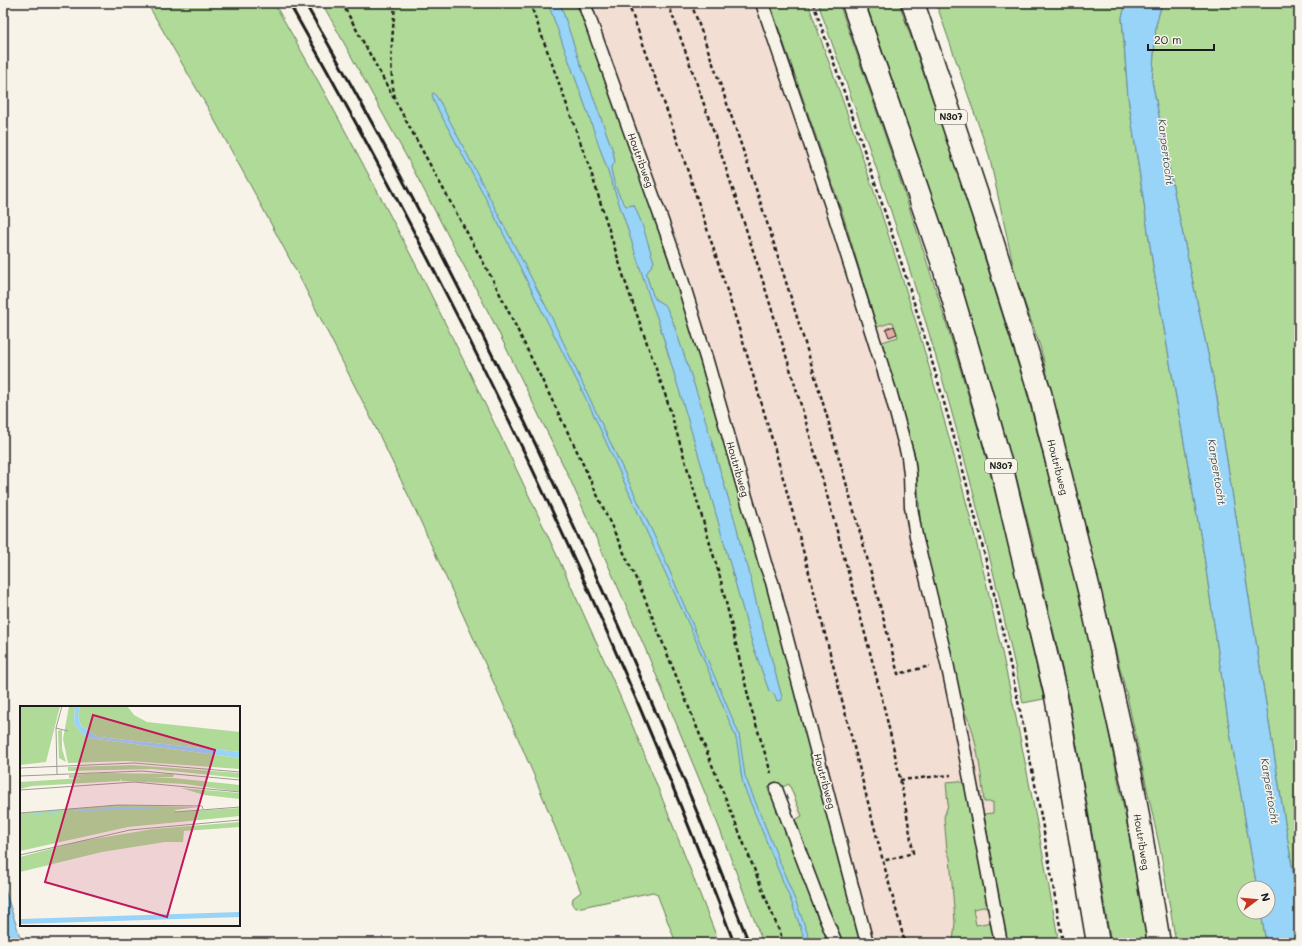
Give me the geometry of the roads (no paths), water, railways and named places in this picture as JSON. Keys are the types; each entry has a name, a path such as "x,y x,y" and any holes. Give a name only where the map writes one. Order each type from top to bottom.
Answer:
{"main road":[{"name":"N307","path":"853,3 942,264 1001,465 1056,696 1098,943"},
{"name":"Houtribweg","path":"912,3 986,224 1040,392 1091,598 1133,786 1159,943"}],"lane":[{"name":"Houtribweg","path":"584,3 672,250 707,360 772,582 867,943"},
{"path":"762,3 834,214 902,433 908,457 911,507 916,536 947,662 970,774 1001,943"},
{"path":"776,790 836,943"}],"water":[{"path":"548,3 560,3 580,63 613,151 615,163 611,167 616,187 626,206 634,205 642,224 654,262 646,274 655,299 666,306 673,322 701,405 737,528 742,551 748,567 782,700 777,701 774,694 769,691 753,646 714,507 658,320 586,108"},
{"name":"Karpertocht","path":"1126,3 1162,3 1156,25 1152,81 1216,392 1299,910 1299,943 1266,943 1262,920 1276,920 1276,880 1256,880 1228,720 1204,556 1153,266 1128,97 1122,17"},
{"path":"433,93 440,102 550,314 659,546 739,734 745,776 811,943 806,943 791,901 744,787 735,735 694,636 591,409 483,193 434,102"},
{"path":"3,884 22,943 3,943"}],"railway":[{"path":"289,3 414,232 473,347 530,464 585,582 637,701 687,822 734,943"},
{"path":"305,3 369,117 430,231 489,347 545,464 651,702 749,943"}]}
